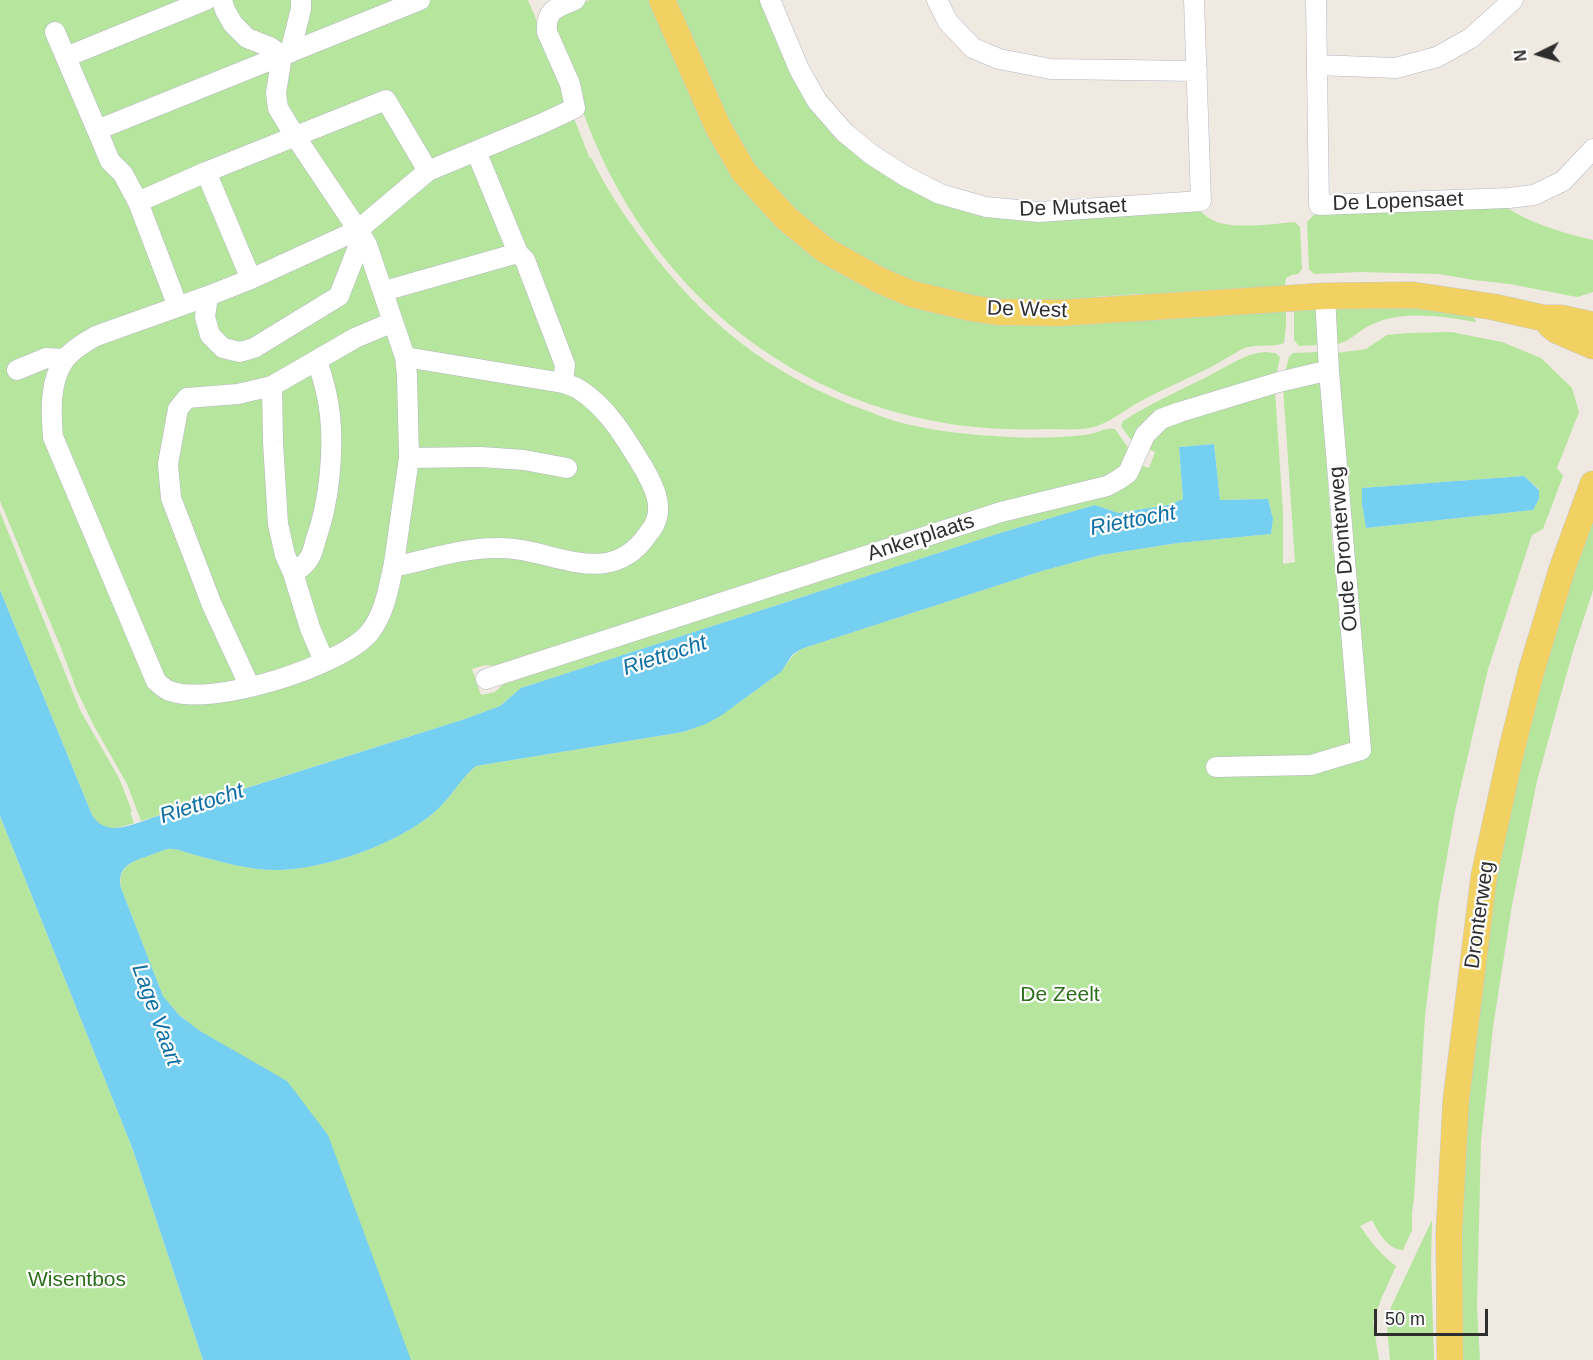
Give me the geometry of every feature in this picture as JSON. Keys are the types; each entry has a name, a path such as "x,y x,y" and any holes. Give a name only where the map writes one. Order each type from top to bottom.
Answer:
{"main road":[{"name":"De West","path":"662,0 718,127 744,172 786,218 825,250 854,268 912,294 941,302 997,312 1059,313 1325,296 1413,296 1494,307 1543,318 1561,318 1593,325"},
{"name":"De West","path":"1543,318 1556,330 1593,346"},
{"name":"Dronterweg","path":"1450,1360 1449,1233 1456,1100 1484,876 1531,672 1562,569 1593,484"}],"street":[{"path":"66,57 206,0"},
{"path":"222,0 233,24 247,38 286,55"},
{"path":"301,0 301,9 276,93 278,108 295,136 360,233 367,245 405,357 409,458 394,563 378,620 358,644 285,677 234,691 189,695 163,688 150,670 53,437 51,405 55,380 65,359 80,345 96,336 208,296 360,233 428,171 575,108 570,84 547,32 547,18 550,13 559,6 575,0"},
{"path":"97,130 420,0"},
{"name":"De Mutsaet","path":"770,0 798,69 817,101 844,132 872,155 940,194 986,207 1039,212 1201,201 1194,0"},
{"path":"937,0 948,22 973,48 999,59 1051,69 1197,71"},
{"name":"De Lopensaet","path":"1316,0 1319,205 1509,198 1534,195 1563,181 1593,149"},
{"path":"1317,65 1396,68 1437,57 1471,38 1513,0"},
{"path":"55,32 110,161 123,174 138,202 178,307"},
{"path":"138,202 206,172 386,100 428,171"},
{"path":"476,151 518,253 525,260 566,365 563,383"},
{"path":"206,172 251,279"},
{"path":"208,296 205,317 210,335 223,348 240,352 254,348 339,296 360,233"},
{"path":"384,291 518,253"},
{"name":"Oude Dronterweg","path":"1216,767 1311,765 1361,750 1329,372 1325,296"},
{"path":"250,687 212,605 171,498 168,464 178,409 187,398 238,394 272,386 356,338 393,322"},
{"path":"394,563 402,566 468,549 498,547 578,563 607,564 625,557 643,542 656,522 658,513 658,505 649,478 618,428 601,406 579,389 563,383 405,357"},
{"path":"17,370 46,358 65,359"},
{"path":"293,573 302,568 310,557 326,501 332,447 325,385 317,360"},
{"name":"Ankerplaats","path":"486,680 1001,512 1107,486 1128,473 1145,435 1161,419 1279,382 1329,372"},
{"path":"272,386 278,524 285,555 324,661"},
{"path":"409,458 481,457 524,460 567,468"}],"green space":[{"name":"De Zeelt","path":"0,0 528,0 567,93 566,98 590,159 591,157 615,201 667,271 690,297 741,343 799,381 895,421 944,431 1017,438 1074,436 1115,429 1129,449 1129,457 1123,469 1113,478 1064,489 989,511 534,659 532,657 504,667 485,665 472,669 481,695 495,692 512,676 1003,518 1114,489 1129,479 1138,464 1149,468 1155,452 1144,447 1154,432 1163,424 1273,389 1275,391 1283,512 1283,564 1295,562 1283,386 1308,378 1323,378 1323,416 1333,553 1351,549 1337,353 1366,349 1387,335 1451,332 1502,342 1541,358 1572,388 1579,412 1557,468 1563,476 1543,529 1532,535 1488,669 1455,811 1439,902 1425,1016 1412,1230 1403,1250 1392,1247 1372,1220 1360,1226 1376,1248 1396,1266 1373,1321 1379,1360 304,1360 199,1054 185,1019 163,996 121,888 120,880 128,865 168,849 266,870 296,869 363,852 406,832 425,820 440,807 476,766 693,729 719,716 773,678 801,649 1042,571 1101,555 1178,543 1271,534 1273,519 1268,499 1220,500 1214,444 1179,447 1183,499 1169,505 1118,513 1095,505 1000,533 521,688 500,706 465,719 141,821 127,784 77,691 0,501","holes":["1524,476 1539,489 1539,499 1533,510 1366,528 1362,504 1363,488"]},
{"path":"590,0 654,0 741,178 921,306 1286,307 1284,343 1242,349 1141,401 1104,423 1085,429 981,428 939,422 884,409 831,389 782,363 737,331 696,294 660,252 628,206 594,141 555,31 555,21 574,6"},
{"path":"670,0 764,0 801,85 943,201 1197,209 1212,220 1225,224 1255,225 1295,222 1300,227 1302,269 1298,274 1286,278 1284,293 1192,298 1140,294 1093,297 1076,305 1014,306 917,288 813,232 745,159"},
{"path":"1505,206 1535,222 1593,240 1593,292 1577,297 1510,284 1439,274 1361,272 1314,274 1309,269 1307,222 1314,215"},
{"path":"1337,304 1388,304 1471,314 1476,321 1423,316 1397,317 1373,324 1343,342 1332,345 1330,313"},
{"path":"1311,306 1318,313 1320,345 1299,346 1294,340 1294,307"},
{"path":"1265,352 1275,353 1280,357 1276,377 1235,392 1134,444 1121,426 1123,421 1134,414 1238,360"},
{"path":"1319,352 1320,363 1284,376 1289,357 1293,353"},
{"path":"1593,505 1593,590 1573,651 1537,781 1512,905 1493,1027 1481,1141 1477,1307 1480,1360 1459,1360 1457,1275 1477,982 1513,778"},
{"path":"0,512 80,710 119,778 132,811 130,812 134,823 111,828 101,825 92,815 0,590"},
{"name":"Wisentbos","path":"0,816 133,1150 203,1360 0,1360"},
{"path":"1432,1220 1434,1360 1390,1360 1387,1326 1391,1307"}],"water":[{"path":"1214,444 1220,500 1268,499 1273,519 1271,534 1178,543 1101,555 1042,571 801,649 792,655 781,672 706,724 683,732 476,766 440,807 425,820 386,842 340,859 296,869 266,870 235,865 171,849 138,859 128,865 121,874 121,888 163,996 179,1015 200,1031 287,1081 328,1135 411,1360 203,1360 133,1150 0,816 0,590 92,815 106,827 123,827 465,719 500,706 521,688 1000,533 1095,505 1118,513 1169,505 1183,499 1179,447"},
{"path":"1524,476 1539,490 1539,499 1533,510 1366,528 1362,488"}],"water label":[{"name":"Riettocht","path":"1133,521"},
{"name":"Riettocht","path":"665,656"},
{"name":"Riettocht","path":"202,804"},
{"name":"Lage Vaart","path":"156,1015"}]}
